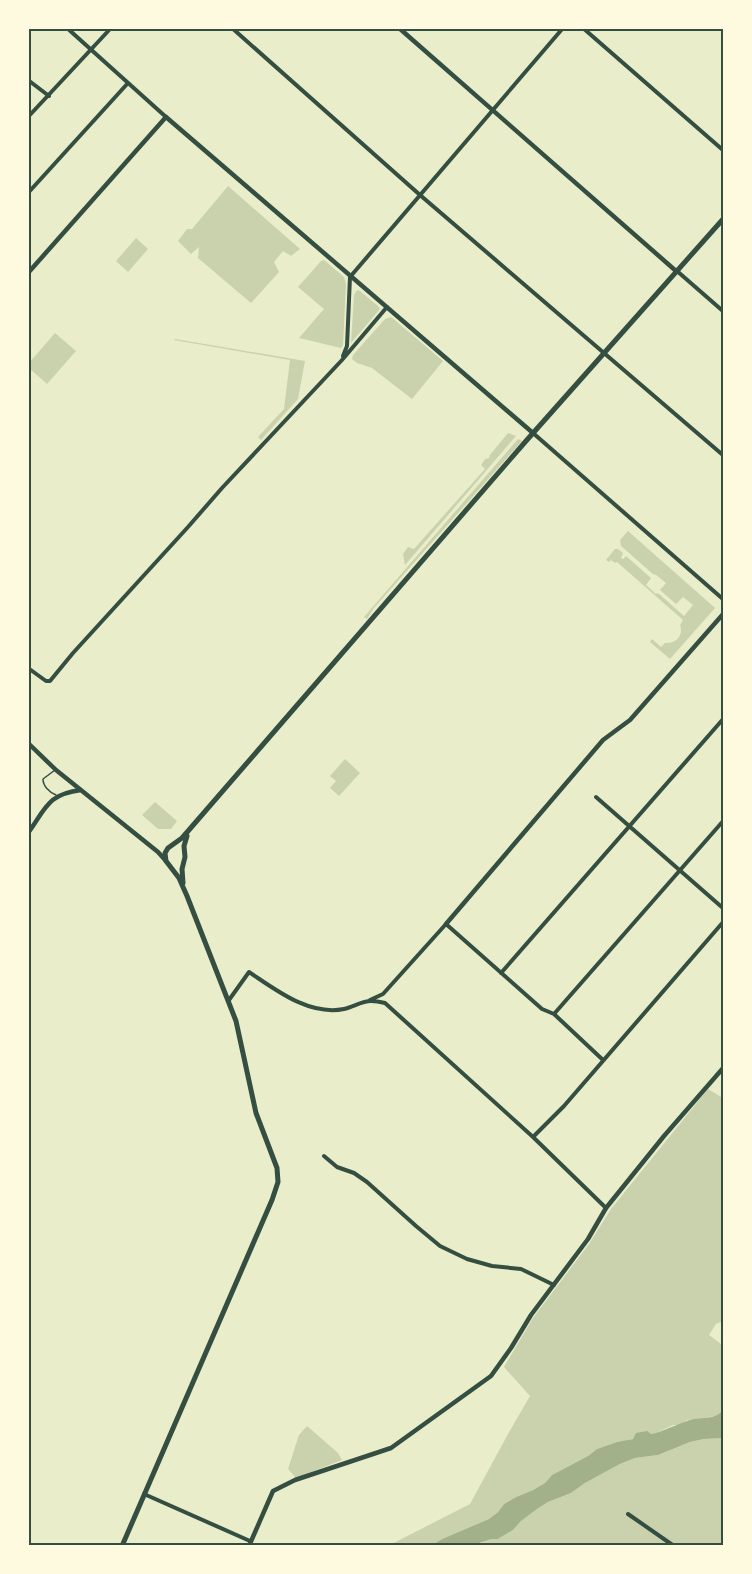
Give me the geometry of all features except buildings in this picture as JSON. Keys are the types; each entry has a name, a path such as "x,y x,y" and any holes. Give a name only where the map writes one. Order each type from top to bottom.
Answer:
{"main road":[{"path":"122,1545 278,1182 277,1168 256,1113 236,1021 229,1000 179,878 164,856 723,218"},
{"path":"187,896 182,874 185,857 183,851 190,829"},
{"path":"169,848 177,846 183,851"},
{"path":"168,863 175,867 183,862"}],"street":[{"path":"67,28 166,117 723,600"},
{"path":"28,117 111,28"},
{"path":"232,28 420,195 723,456"},
{"path":"399,28 723,312"},
{"path":"342,360 347,346 350,277 563,28"},
{"path":"583,28 723,151"},
{"path":"28,80 49,96"},
{"path":"28,193 128,83"},
{"path":"28,273 166,117"},
{"path":"28,668 46,681 50,681 222,488 342,360 387,307"},
{"path":"229,1000 249,972 285,997 328,1010 344,1009 383,994 603,740 630,720 723,614"},
{"path":"501,973 723,718"},
{"path":"28,742 56,770 153,848 168,863"},
{"path":"28,833 52,798 68,791 81,790"},
{"path":"596,797 723,909"},
{"path":"554,1014 723,820"},
{"path":"153,848 160,850 169,848"},
{"path":"533,1137 564,1106 723,921"},
{"path":"446,924 542,1009 554,1014 603,1060"},
{"path":"369,1000 386,1003 533,1137 605,1211"},
{"path":"144,1494 250,1543 273,1491 295,1480 392,1448 469,1393 490,1376 511,1348 531,1315 588,1239 605,1211 664,1136 723,1067"},
{"path":"324,1156 337,1167 354,1173 367,1182 440,1246 476,1262 522,1269 554,1285"},
{"path":"628,1514 674,1545"}],"lane":[{"path":"56,770 43,779 43,783 58,795"}],"shaded area":[{"path":"228,186 300,249 291,256 283,251 274,262 279,272 251,303 198,258 199,247 191,254 178,241 187,229 192,229"},
{"path":"136,238 148,249 128,272 116,261"},
{"path":"324,260 344,277 346,284 341,348 299,338 324,309 298,287"},
{"path":"357,290 380,309 351,343 354,295"},
{"path":"391,317 443,361 412,399 372,368 352,359 385,319"},
{"path":"55,333 76,351 47,384 29,368 29,363"},
{"path":"175,339 305,361 298,399 261,440 258,437 284,409 290,360"},
{"path":"508,433 516,436 405,565 403,554 408,547 414,549 485,469 481,465"},
{"path":"518,439 522,441 373,609 367,619 364,617"},
{"path":"628,531 715,608 670,659 650,642 652,639 661,647 665,643 676,640 680,635 680,625 683,620 617,562 606,560 615,549 618,549 623,553 621,558 626,556 651,578 646,585 684,616 693,605 683,597 676,604 660,590 666,583 621,546 620,540"},
{"path":"345,759 360,773 339,796 330,788 336,781 330,776"},
{"path":"155,802 177,821 171,829 158,829 142,815"},
{"path":"708,1089 723,1098 723,1321 716,1324 709,1335 721,1344 723,1333 723,1411 716,1416 687,1420 681,1425 673,1425 656,1433 597,1449 552,1475 545,1483 504,1504 489,1519 432,1545 388,1546 470,1504 530,1396 504,1367 533,1318 589,1244 611,1209"},
{"path":"723,1411 723,1438 690,1442 658,1455 635,1458 620,1464 571,1493 548,1502 498,1539 473,1545 432,1545 489,1519 504,1504 545,1483 552,1475 597,1449 633,1439 636,1433 647,1431 651,1434 690,1420 715,1416"},
{"path":"307,1426 338,1453 342,1460 296,1478 288,1469 299,1435"},
{"path":"723,1438 723,1545 473,1546 498,1539 548,1502 571,1493 620,1464 635,1458 658,1455 690,1442"}]}
